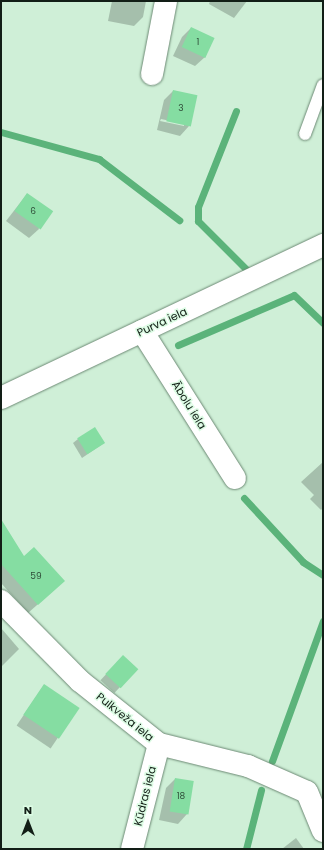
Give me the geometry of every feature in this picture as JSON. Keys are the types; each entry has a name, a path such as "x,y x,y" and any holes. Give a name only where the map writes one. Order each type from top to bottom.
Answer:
{"street":[{"path":"152,74 166,1"},
{"name":"Purva iela","path":"1,398 323,245"},
{"name":"Ābolu iela","path":"142,331 235,478"},
{"name":"Pulkveža iela","path":"1,601 80,681 159,744 248,766 315,789 323,831"},
{"name":"Kūdras iela","path":"132,849 159,744"}],"lane":[{"path":"305,134 323,85"}],"building":[{"path":"191,27 215,38 205,58 182,47"},
{"path":"173,90 197,95 191,126 166,121"},
{"path":"27,193 53,211 41,229 14,211"},
{"path":"95,427 105,443 87,454 77,438"},
{"path":"1,519 24,556 34,547 65,581 38,605 1,564"},
{"path":"123,655 138,669 121,688 105,674"},
{"path":"44,684 80,708 59,739 23,715"},
{"path":"175,778 194,781 188,815 170,812"}],"waterway":[{"path":"236,111 198,207 198,221 248,271"},
{"path":"1,132 99,159 179,220"},
{"path":"178,345 294,295 323,323"},
{"path":"244,498 303,562 323,575"},
{"path":"272,761 323,621"},
{"path":"246,849 261,790"}]}
